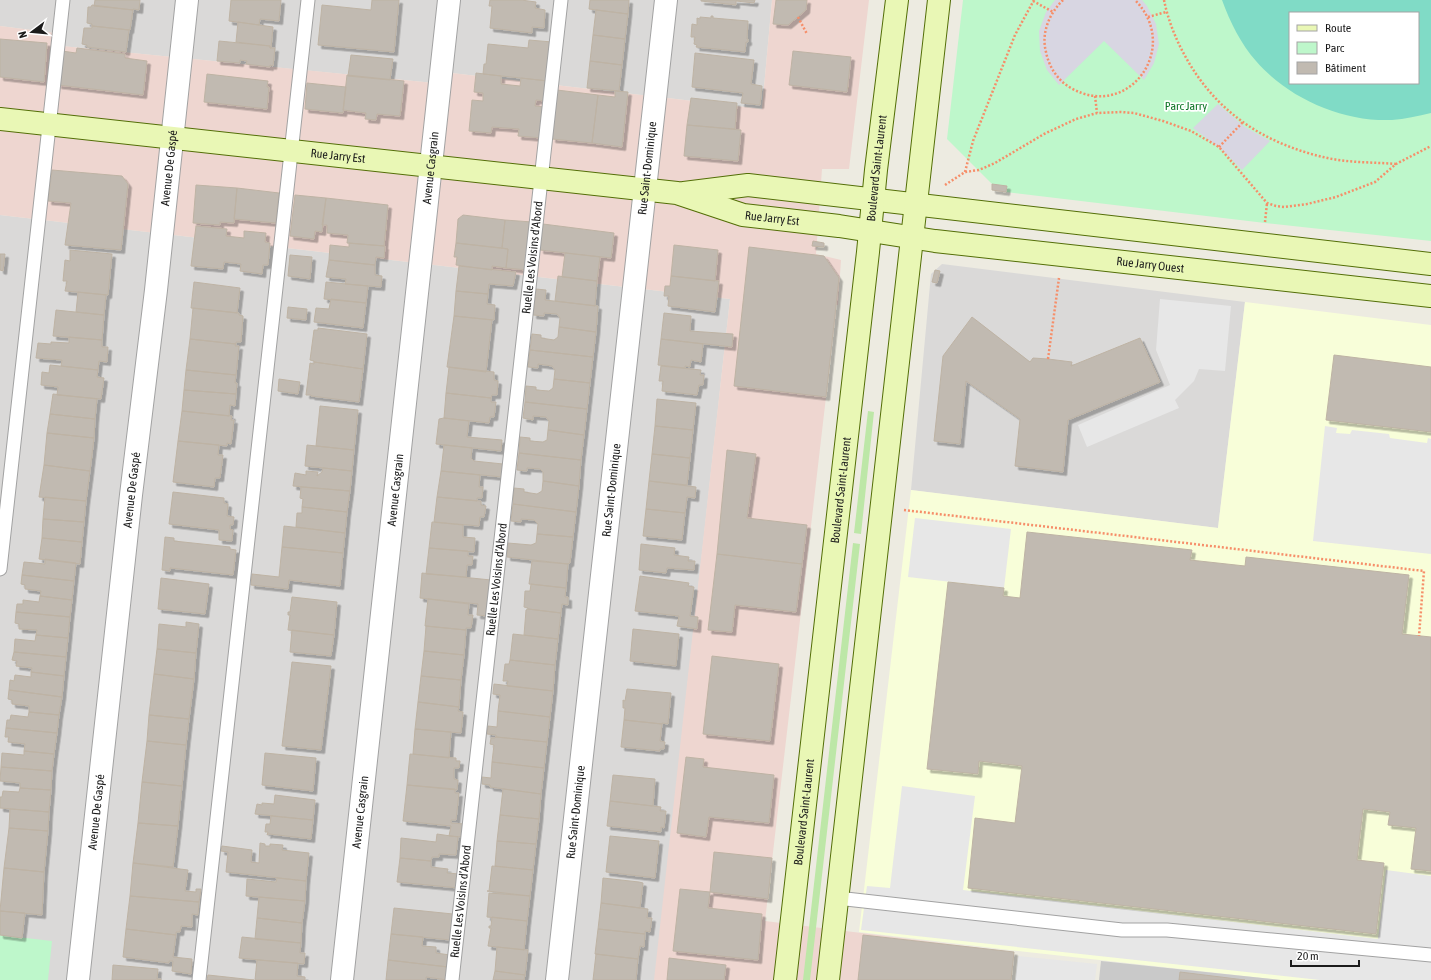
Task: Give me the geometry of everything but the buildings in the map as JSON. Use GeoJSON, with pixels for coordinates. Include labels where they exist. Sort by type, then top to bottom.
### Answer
{"type":"FeatureCollection","features":[{"type":"Feature","properties":{"kind":"main road","name":"Boulevard Saint-Laurent"},"geometry":{"type":"LineString","coordinates":[[785,980],[873,199],[897,0]]}},
{"type":"Feature","properties":{"kind":"main road"},"geometry":{"type":"LineString","coordinates":[[828,980],[939,0]]}},
{"type":"Feature","properties":{"kind":"main road","name":"Rue Jarry Est"},"geometry":{"type":"LineString","coordinates":[[0,119],[676,193],[748,185],[873,199]]}},
{"type":"Feature","properties":{"kind":"main road","name":"Rue Jarry Est"},"geometry":{"type":"LineString","coordinates":[[676,193],[744,215],[870,230]]}},
{"type":"Feature","properties":{"kind":"main road"},"geometry":{"type":"LineString","coordinates":[[873,199],[1431,260]]}},
{"type":"Feature","properties":{"kind":"main road","name":"Rue Jarry Ouest"},"geometry":{"type":"LineString","coordinates":[[870,230],[913,237],[1431,296]]}},
{"type":"Feature","properties":{"kind":"street","name":"Avenue De Gaspé"},"geometry":{"type":"LineString","coordinates":[[78,980],[131,495],[156,290],[187,0]]}},
{"type":"Feature","properties":{"kind":"street","name":"Avenue Casgrain"},"geometry":{"type":"LineString","coordinates":[[342,980],[449,0]]}},
{"type":"Feature","properties":{"kind":"street","name":"Rue Saint-Dominique"},"geometry":{"type":"LineString","coordinates":[[557,980],[666,0]]}},
{"type":"Feature","properties":{"kind":"lane"},"geometry":{"type":"LineString","coordinates":[[0,569],[63,0]]}},
{"type":"Feature","properties":{"kind":"lane"},"geometry":{"type":"LineString","coordinates":[[198,980],[308,0]]}},
{"type":"Feature","properties":{"kind":"lane","name":"Ruelle Les Voisins d’Abord"},"geometry":{"type":"LineString","coordinates":[[452,980],[561,0]]}},
{"type":"Feature","properties":{"kind":"lane"},"geometry":{"type":"LineString","coordinates":[[838,898],[1122,930],[1167,930],[1431,955]]}},
{"type":"Feature","properties":{"kind":"path"},"geometry":{"type":"LineString","coordinates":[[965,172],[973,141],[1015,36],[1033,0],[1053,12]]}},
{"type":"Feature","properties":{"kind":"path"},"geometry":{"type":"LineString","coordinates":[[1062,0],[1053,12],[1047,25],[1044,39],[1050,66],[1058,78],[1069,87],[1081,93],[1095,96],[1109,95],[1123,90],[1135,83],[1144,72],[1151,59],[1154,45],[1153,31],[1148,17],[1135,0]]}},
{"type":"Feature","properties":{"kind":"path"},"geometry":{"type":"LineString","coordinates":[[1164,0],[1166,12],[1183,52],[1198,76],[1209,91],[1228,110],[1243,122],[1274,140],[1308,153],[1342,160],[1396,164]]}},
{"type":"Feature","properties":{"kind":"path"},"geometry":{"type":"LineString","coordinates":[[1148,17],[1166,12]]}},
{"type":"Feature","properties":{"kind":"path"},"geometry":{"type":"LineString","coordinates":[[798,17],[807,34]]}},
{"type":"Feature","properties":{"kind":"path"},"geometry":{"type":"LineString","coordinates":[[1095,96],[1097,113]]}},
{"type":"Feature","properties":{"kind":"path"},"geometry":{"type":"LineString","coordinates":[[941,188],[965,172],[979,170],[996,163],[1059,126],[1097,113],[1121,112],[1134,114],[1163,121],[1191,131],[1218,147],[1267,203],[1284,207],[1307,204],[1336,197],[1375,182],[1396,164],[1431,146]]}},
{"type":"Feature","properties":{"kind":"path"},"geometry":{"type":"LineString","coordinates":[[1218,147],[1243,122]]}},
{"type":"Feature","properties":{"kind":"path"},"geometry":{"type":"LineString","coordinates":[[1265,228],[1267,203]]}},
{"type":"Feature","properties":{"kind":"path"},"geometry":{"type":"LineString","coordinates":[[1048,359],[1059,273]]}},
{"type":"Feature","properties":{"kind":"path"},"geometry":{"type":"LineString","coordinates":[[901,510],[1424,571],[1419,636]]}},
{"type":"Feature","properties":{"kind":"shaded area"},"geometry":{"type":"Polygon","coordinates":[[[0,0],[772,0],[762,109],[434,71],[434,83],[61,46],[62,34],[0,26],[0,0]]]}},
{"type":"Feature","properties":{"kind":"shaded area"},"geometry":{"type":"Polygon","coordinates":[[[772,0],[869,0],[849,169],[822,169],[816,254],[841,260],[838,305],[740,300],[836,311],[765,921],[1014,952],[1011,980],[654,980],[730,299],[0,215],[0,26],[63,34],[62,46],[434,83],[434,71],[762,109],[772,0]]]}},
{"type":"Feature","properties":{"kind":"shaded area"},"geometry":{"type":"Polygon","coordinates":[[[1055,0],[1142,0],[1147,6],[1156,24],[1159,44],[1154,63],[1144,80],[1104,41],[1059,85],[1047,70],[1040,51],[1039,31],[1046,12],[1055,0]]]}},
{"type":"Feature","properties":{"kind":"shaded area"},"geometry":{"type":"Polygon","coordinates":[[[1222,0],[1431,0],[1431,113],[1397,120],[1373,120],[1335,112],[1317,105],[1284,86],[1269,74],[1256,61],[1232,24],[1222,0]]]}},
{"type":"Feature","properties":{"kind":"shaded area"},"geometry":{"type":"Polygon","coordinates":[[[1218,104],[1245,127],[1270,141],[1242,170],[1223,151],[1193,128],[1218,104]]]}},
{"type":"Feature","properties":{"kind":"shaded area"},"geometry":{"type":"Polygon","coordinates":[[[0,215],[730,299],[655,980],[0,980],[0,215]]]}},
{"type":"Feature","properties":{"kind":"shaded area"},"geometry":{"type":"Polygon","coordinates":[[[942,264],[1245,302],[1218,528],[911,490],[931,274],[942,264]]]}},
{"type":"Feature","properties":{"kind":"shaded area"},"geometry":{"type":"Polygon","coordinates":[[[1160,299],[1231,306],[1225,371],[1199,369],[1194,381],[1175,400],[1179,408],[1087,447],[1078,425],[1170,385],[1156,350],[1160,299]]]}},
{"type":"Feature","properties":{"kind":"shaded area"},"geometry":{"type":"Polygon","coordinates":[[[1245,302],[1431,325],[1431,980],[1281,980],[859,932],[911,490],[1218,528],[1245,302]]]}},
{"type":"Feature","properties":{"kind":"shaded area"},"geometry":{"type":"Polygon","coordinates":[[[1325,426],[1337,428],[1336,433],[1350,434],[1352,430],[1389,434],[1390,438],[1427,443],[1428,438],[1431,439],[1431,554],[1313,541],[1325,426]]]}},
{"type":"Feature","properties":{"kind":"shaded area"},"geometry":{"type":"Polygon","coordinates":[[[915,518],[1011,529],[1004,588],[908,577],[915,518]]]}},
{"type":"Feature","properties":{"kind":"shaded area"},"geometry":{"type":"Polygon","coordinates":[[[902,786],[975,796],[963,890],[1378,939],[1386,870],[1431,876],[1431,980],[1320,980],[861,930],[867,886],[890,888],[902,786]]]}},
{"type":"Feature","properties":{"kind":"shaded area"},"geometry":{"type":"Polygon","coordinates":[[[1018,956],[1097,964],[1095,980],[1015,980],[1018,956]]]}},
{"type":"Feature","properties":{"kind":"shaded area"},"geometry":{"type":"Polygon","coordinates":[[[1101,961],[1281,980],[1099,980],[1101,961]]]}},
{"type":"Feature","properties":{"kind":"green space","name":"Parc Jarry"},"geometry":{"type":"Polygon","coordinates":[[[963,0],[1431,0],[1431,241],[1006,192],[1007,186],[992,184],[947,139],[963,0]]]}},
{"type":"Feature","properties":{"kind":"green space"},"geometry":{"type":"Polygon","coordinates":[[[868,411],[874,412],[861,534],[854,533],[868,411]]]}},
{"type":"Feature","properties":{"kind":"green space"},"geometry":{"type":"Polygon","coordinates":[[[853,543],[860,544],[810,980],[803,980],[853,543]]]}},
{"type":"Feature","properties":{"kind":"green space"},"geometry":{"type":"Polygon","coordinates":[[[0,935],[52,941],[48,980],[0,980],[0,935]]]}}]}
